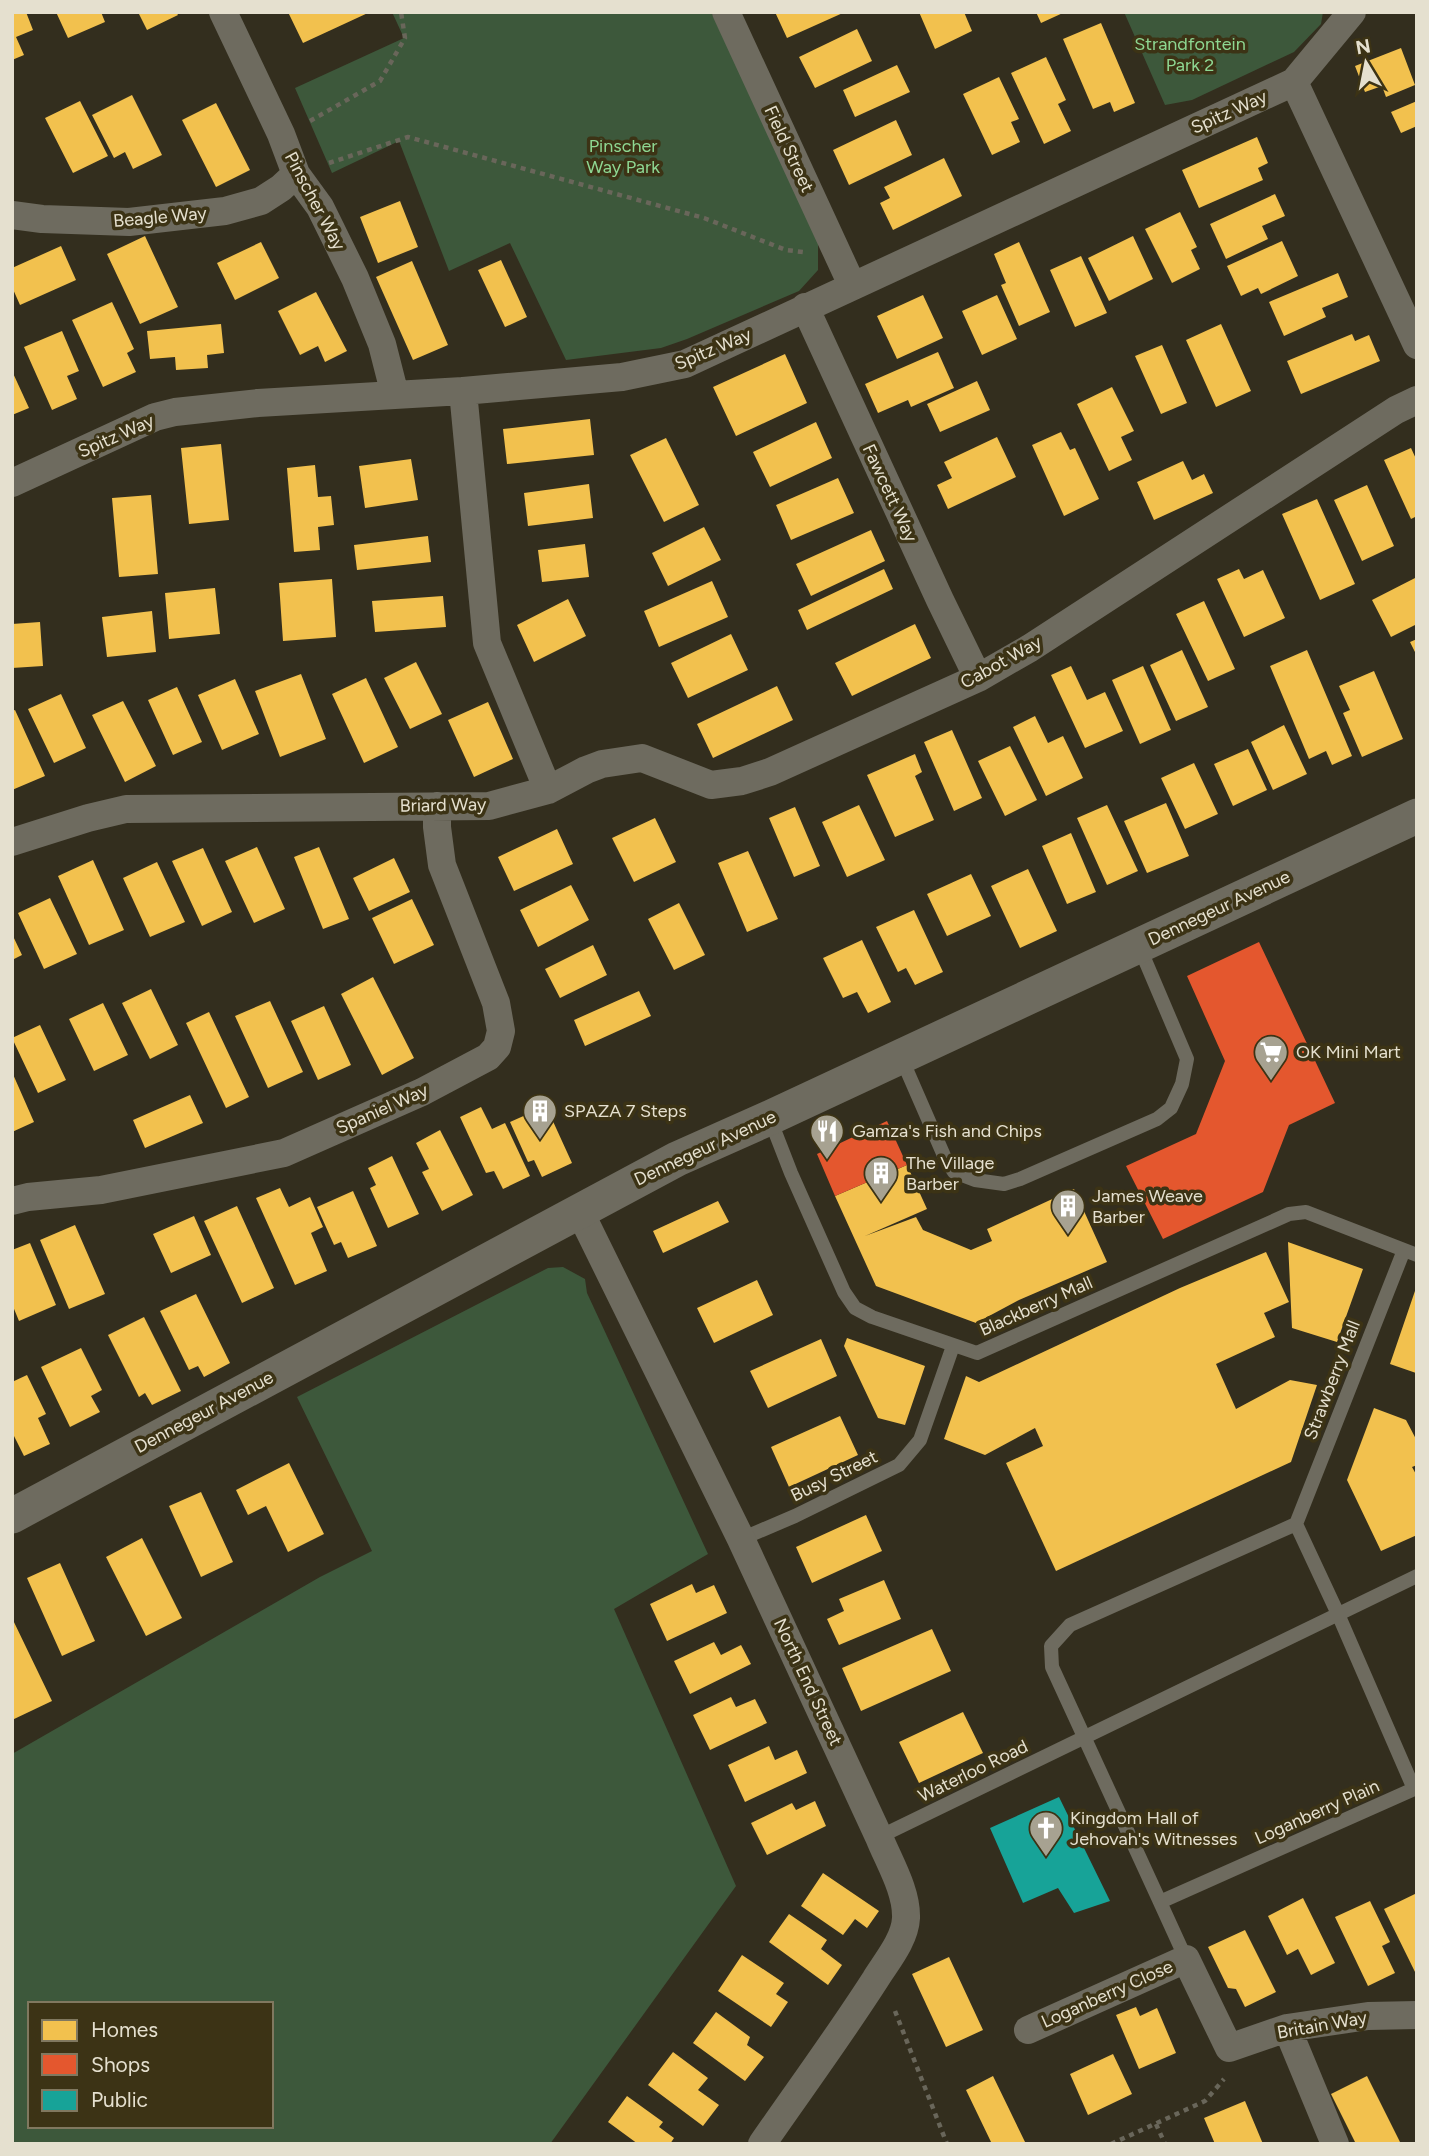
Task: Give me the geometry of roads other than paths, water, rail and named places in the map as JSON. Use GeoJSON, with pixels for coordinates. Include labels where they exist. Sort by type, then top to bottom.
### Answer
{"type":"FeatureCollection","features":[{"type":"Feature","properties":{"kind":"street","name":"Pinscher Way"},"geometry":{"type":"LineString","coordinates":[[223,12],[281,134],[296,174],[320,207],[355,278],[382,344],[396,395]]}},
{"type":"Feature","properties":{"kind":"street","name":"Field Street"},"geometry":{"type":"LineString","coordinates":[[726,12],[852,285]]}},
{"type":"Feature","properties":{"kind":"street","name":"Spitz Way"},"geometry":{"type":"LineString","coordinates":[[12,483],[155,417],[175,412],[258,403],[463,391],[622,377],[685,364],[1294,82],[1352,12]]}},
{"type":"Feature","properties":{"kind":"street"},"geometry":{"type":"LineString","coordinates":[[1294,82],[1417,345]]}},
{"type":"Feature","properties":{"kind":"street","name":"Beagle Way"},"geometry":{"type":"LineString","coordinates":[[12,215],[42,219],[129,222],[225,211],[261,201],[296,174]]}},
{"type":"Feature","properties":{"kind":"street","name":"Fawcett Way"},"geometry":{"type":"LineString","coordinates":[[805,307],[978,678]]}},
{"type":"Feature","properties":{"kind":"street"},"geometry":{"type":"LineString","coordinates":[[463,391],[487,643],[548,790]]}},
{"type":"Feature","properties":{"kind":"street","name":"Cabot Way"},"geometry":{"type":"LineString","coordinates":[[548,790],[586,770],[610,762],[642,758],[711,785],[743,781],[770,772],[978,678],[1030,648],[1385,417],[1417,400]]}},
{"type":"Feature","properties":{"kind":"street","name":"Briard Way"},"geometry":{"type":"LineString","coordinates":[[12,842],[88,818],[127,809],[489,806],[548,790]]}},
{"type":"Feature","properties":{"kind":"street","name":"Spaniel Way"},"geometry":{"type":"LineString","coordinates":[[12,1201],[101,1190],[284,1153],[422,1092],[488,1057],[497,1047],[500,1031],[496,1003],[442,865],[437,827],[438,806]]}},
{"type":"Feature","properties":{"kind":"street","name":"Dennegeur Avenue"},"geometry":{"type":"LineString","coordinates":[[12,1516],[677,1158],[769,1118],[1417,816]]}},
{"type":"Feature","properties":{"kind":"street","name":"North End Street"},"geometry":{"type":"LineString","coordinates":[[579,1210],[741,1539],[879,1837],[906,1909],[906,1921],[901,1936],[880,1972],[762,2144]]}},
{"type":"Feature","properties":{"kind":"street","name":"Loganberry Close"},"geometry":{"type":"LineString","coordinates":[[1028,2030],[1186,1959],[1229,2048]]}},
{"type":"Feature","properties":{"kind":"street","name":"Britain Way"},"geometry":{"type":"LineString","coordinates":[[1229,2048],[1287,2028],[1368,2016],[1417,2015]]}},
{"type":"Feature","properties":{"kind":"street"},"geometry":{"type":"LineString","coordinates":[[1287,2028],[1335,2144]]}},
{"type":"Feature","properties":{"kind":"lane"},"geometry":{"type":"LineString","coordinates":[[901,1056],[949,1165],[954,1172],[975,1180],[1004,1184],[1020,1179],[1157,1119],[1171,1108],[1182,1084],[1187,1059],[1139,946]]}},
{"type":"Feature","properties":{"kind":"lane","name":"Blackberry Mall"},"geometry":{"type":"LineString","coordinates":[[769,1118],[833,1268],[855,1308],[872,1317],[978,1353],[1289,1213],[1307,1212],[1410,1253]]}},
{"type":"Feature","properties":{"kind":"lane","name":"Strawberry Mall"},"geometry":{"type":"LineString","coordinates":[[1296,1524],[1410,1253]]}},
{"type":"Feature","properties":{"kind":"lane","name":"Busy Street"},"geometry":{"type":"LineString","coordinates":[[741,1539],[899,1465],[920,1440],[953,1346]]}},
{"type":"Feature","properties":{"kind":"lane"},"geometry":{"type":"LineString","coordinates":[[1160,1902],[1052,1667],[1051,1646],[1070,1625],[1296,1524]]}},
{"type":"Feature","properties":{"kind":"lane","name":"Loganberry Plain"},"geometry":{"type":"LineString","coordinates":[[1160,1902],[1415,1789],[1296,1524]]}},
{"type":"Feature","properties":{"kind":"lane","name":"Waterloo Road"},"geometry":{"type":"LineString","coordinates":[[879,1837],[1417,1576]]}},
{"type":"Feature","properties":{"kind":"lane","name":"Loganberry Close"},"geometry":{"type":"LineString","coordinates":[[1160,1902],[1186,1959]]}},
{"type":"Feature","properties":{"kind":"place","name":"OK Mini Mart"},"geometry":{"type":"Point","coordinates":[1271,1082]}},
{"type":"Feature","properties":{"kind":"place","name":"SPAZA 7 Steps"},"geometry":{"type":"Point","coordinates":[540,1141]}},
{"type":"Feature","properties":{"kind":"place","name":"Gamza's Fish and Chips"},"geometry":{"type":"Point","coordinates":[827,1161]}},
{"type":"Feature","properties":{"kind":"place","name":"The Village Barber"},"geometry":{"type":"Point","coordinates":[881,1203]}},
{"type":"Feature","properties":{"kind":"place","name":"James Weave Barber"},"geometry":{"type":"Point","coordinates":[1068,1236]}},
{"type":"Feature","properties":{"kind":"place","name":"Kingdom Hall of Jehovah's Witnesses"},"geometry":{"type":"Point","coordinates":[1046,1858]}},
{"type":"Feature","properties":{"kind":"park label","name":"Strandfontein Park 2"},"geometry":{"type":"Point","coordinates":[1190,54]}},
{"type":"Feature","properties":{"kind":"park label","name":"Pinscher Way Park"},"geometry":{"type":"Point","coordinates":[623,156]}}]}
